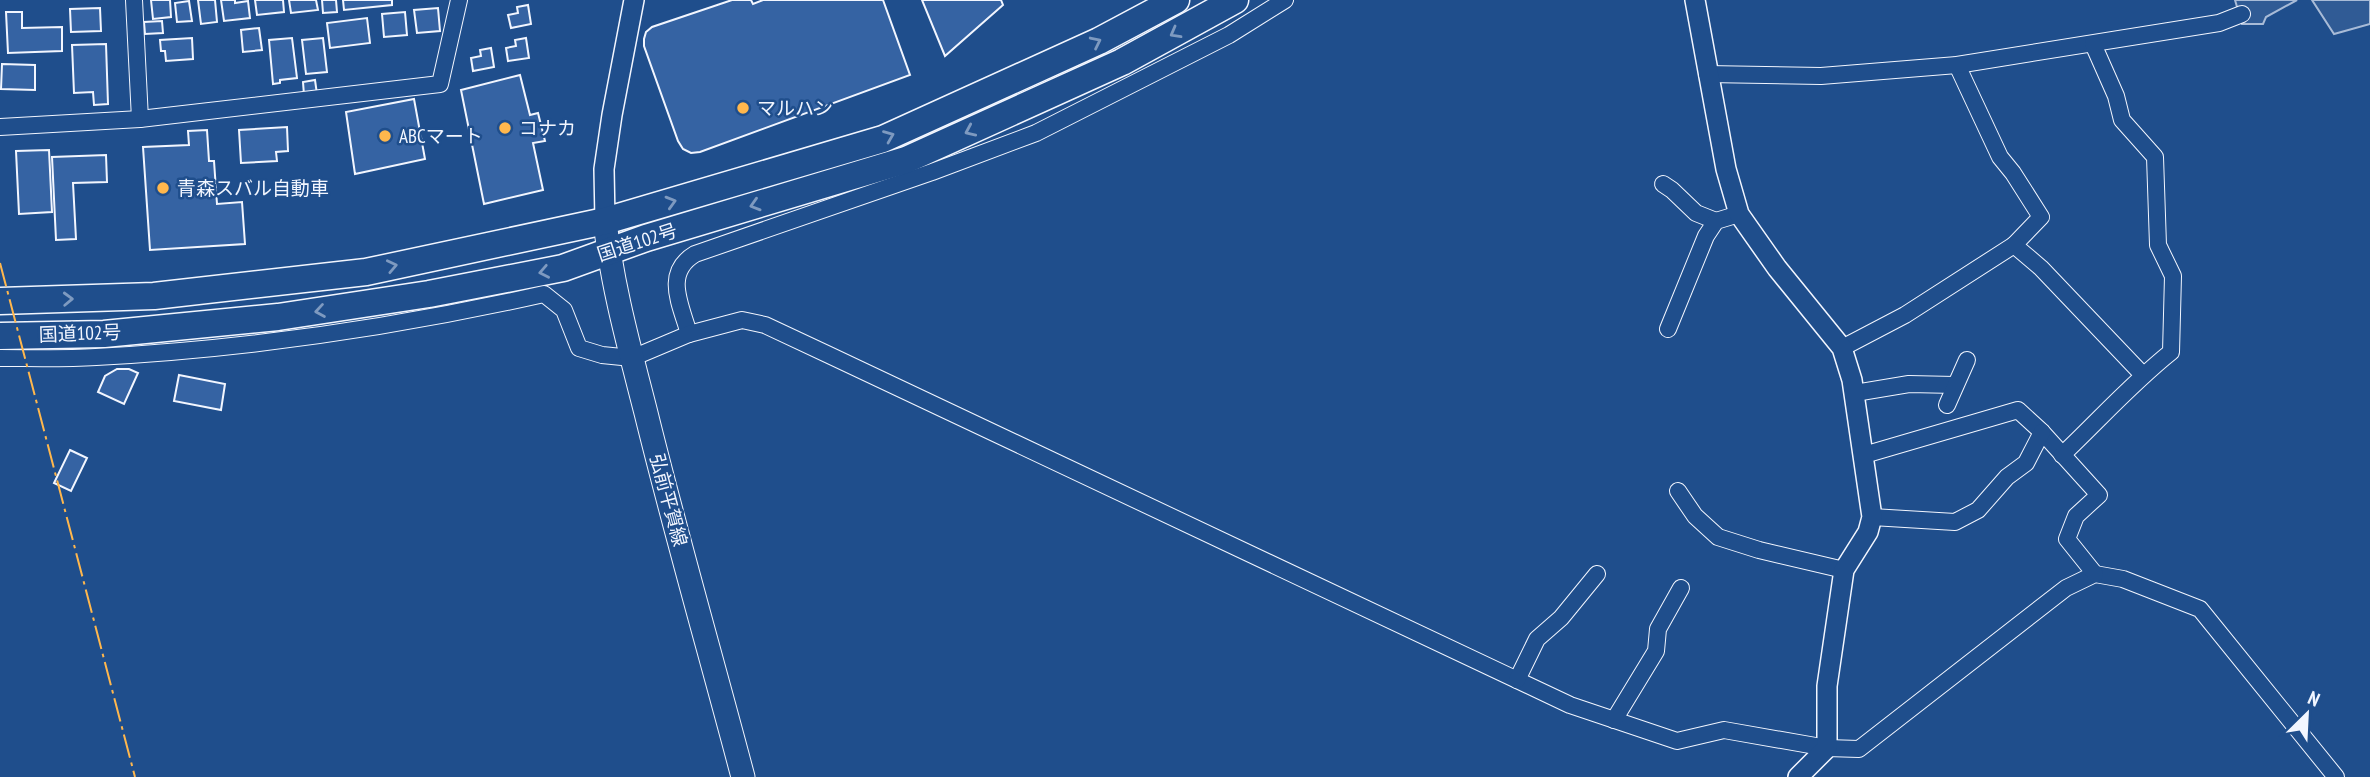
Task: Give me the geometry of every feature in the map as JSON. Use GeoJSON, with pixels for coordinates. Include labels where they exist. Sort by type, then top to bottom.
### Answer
{"type":"FeatureCollection","features":[{"type":"Feature","properties":{"kind":"highway","name":"国道102号"},"geometry":{"type":"LineString","coordinates":[[0,301],[154,296],[366,272],[606,221],[883,139],[1099,41],[1176,0]]}},
{"type":"Feature","properties":{"kind":"highway","name":"国道102号"},"geometry":{"type":"LineString","coordinates":[[0,335],[104,334],[278,317],[429,294],[563,268],[608,250],[906,160],[1122,62],[1235,0]]}},
{"type":"Feature","properties":{"kind":"main road","name":"弘前平賀線"},"geometry":{"type":"LineString","coordinates":[[606,221],[608,250],[632,358],[743,777]]}},
{"type":"Feature","properties":{"kind":"street"},"geometry":{"type":"LineString","coordinates":[[134,0],[140,120]]}},
{"type":"Feature","properties":{"kind":"street"},"geometry":{"type":"LineString","coordinates":[[0,127],[140,120],[440,84],[458,0]]}},
{"type":"Feature","properties":{"kind":"street"},"geometry":{"type":"LineString","coordinates":[[606,221],[604,169],[634,0]]}},
{"type":"Feature","properties":{"kind":"street"},"geometry":{"type":"LineString","coordinates":[[689,334],[676,285],[676,271],[684,261],[695,254],[1036,133],[1229,35],[1286,0]]}},
{"type":"Feature","properties":{"kind":"street"},"geometry":{"type":"LineString","coordinates":[[1695,0],[1726,169],[1739,215],[1777,268],[1842,348],[1855,393],[1864,455],[1872,517],[1868,532],[1844,570],[1827,686],[1827,748],[1798,777]]}},
{"type":"Feature","properties":{"kind":"street"},"geometry":{"type":"LineString","coordinates":[[1707,74],[1821,76],[1957,65],[2220,23],[2242,14]]}},
{"type":"Feature","properties":{"kind":"street"},"geometry":{"type":"LineString","coordinates":[[2062,455],[2143,375],[2171,352],[2172,276],[2158,245],[2155,157],[2122,120],[2116,96],[2093,44]]}},
{"type":"Feature","properties":{"kind":"street"},"geometry":{"type":"LineString","coordinates":[[1842,348],[1905,315],[2014,245],[2040,217],[2000,157],[1957,65]]}},
{"type":"Feature","properties":{"kind":"street"},"geometry":{"type":"LineString","coordinates":[[1663,184],[1696,213],[1716,221],[1739,215]]}},
{"type":"Feature","properties":{"kind":"street"},"geometry":{"type":"LineString","coordinates":[[1668,329],[1706,236],[1716,221]]}},
{"type":"Feature","properties":{"kind":"street"},"geometry":{"type":"LineString","coordinates":[[2014,245],[2041,268],[2143,375]]}},
{"type":"Feature","properties":{"kind":"street"},"geometry":{"type":"LineString","coordinates":[[0,358],[94,358],[264,343],[380,327],[544,294],[564,310],[579,348],[602,355],[632,358],[689,334],[742,320],[765,325],[1570,705],[1677,741],[1724,730],[1827,748],[1859,749],[2066,588],[2095,574],[2123,579],[2200,609],[2336,777]]}},
{"type":"Feature","properties":{"kind":"street"},"geometry":{"type":"LineString","coordinates":[[1947,405],[1967,360]]}},
{"type":"Feature","properties":{"kind":"street"},"geometry":{"type":"LineString","coordinates":[[1855,393],[1909,384],[1955,385]]}},
{"type":"Feature","properties":{"kind":"street"},"geometry":{"type":"LineString","coordinates":[[1864,455],[2018,410],[2042,432],[2099,495],[2076,516],[2067,539],[2095,574]]}},
{"type":"Feature","properties":{"kind":"street"},"geometry":{"type":"LineString","coordinates":[[1872,517],[1955,522],[1978,510],[2007,477],[2026,463],[2042,432]]}},
{"type":"Feature","properties":{"kind":"street"},"geometry":{"type":"LineString","coordinates":[[1678,491],[1695,516],[1718,537],[1759,550],[1844,570]]}},
{"type":"Feature","properties":{"kind":"street"},"geometry":{"type":"LineString","coordinates":[[1517,680],[1537,639],[1561,618],[1597,573]]}},
{"type":"Feature","properties":{"kind":"street"},"geometry":{"type":"LineString","coordinates":[[1614,720],[1656,650],[1658,629],[1681,588]]}},
{"type":"Feature","properties":{"kind":"shaded area"},"geometry":{"type":"Polygon","coordinates":[[[2235,0],[2297,0],[2266,17],[2263,24],[2242,24],[2235,0]]]}},
{"type":"Feature","properties":{"kind":"shaded area"},"geometry":{"type":"Polygon","coordinates":[[[2312,0],[2370,0],[2370,24],[2334,34],[2312,0]]]}},
{"type":"Feature","properties":{"kind":"building"},"geometry":{"type":"Polygon","coordinates":[[[151,0],[170,0],[171,17],[153,19],[151,0]]]}},
{"type":"Feature","properties":{"kind":"building"},"geometry":{"type":"Polygon","coordinates":[[[198,0],[215,0],[217,22],[201,24],[198,0]]]}},
{"type":"Feature","properties":{"kind":"building"},"geometry":{"type":"Polygon","coordinates":[[[221,0],[235,0],[235,3],[248,1],[250,18],[224,21],[221,0]]]}},
{"type":"Feature","properties":{"kind":"building"},"geometry":{"type":"Polygon","coordinates":[[[255,0],[283,0],[284,12],[257,15],[255,0]]]}},
{"type":"Feature","properties":{"kind":"building"},"geometry":{"type":"Polygon","coordinates":[[[289,0],[316,0],[318,10],[291,13],[289,0]]]}},
{"type":"Feature","properties":{"kind":"building"},"geometry":{"type":"Polygon","coordinates":[[[322,0],[336,0],[337,12],[323,13],[322,0]]]}},
{"type":"Feature","properties":{"kind":"building"},"geometry":{"type":"Polygon","coordinates":[[[343,0],[392,0],[392,5],[344,10],[343,0]]]}},
{"type":"Feature","properties":{"kind":"building","name":"マルハン"},"geometry":{"type":"Polygon","coordinates":[[[732,0],[751,0],[753,4],[763,0],[883,0],[910,75],[691,153],[683,149],[678,141],[644,46],[644,39],[646,32],[652,27],[732,0]]]}},
{"type":"Feature","properties":{"kind":"building"},"geometry":{"type":"Polygon","coordinates":[[[922,0],[1001,0],[1003,5],[945,56],[922,0]]]}},
{"type":"Feature","properties":{"kind":"building"},"geometry":{"type":"Polygon","coordinates":[[[189,1],[192,21],[177,22],[175,3],[189,1]]]}},
{"type":"Feature","properties":{"kind":"building"},"geometry":{"type":"Polygon","coordinates":[[[528,5],[531,24],[511,28],[508,15],[518,13],[517,7],[528,5]]]}},
{"type":"Feature","properties":{"kind":"building"},"geometry":{"type":"Polygon","coordinates":[[[100,8],[101,31],[71,32],[70,9],[100,8]]]}},
{"type":"Feature","properties":{"kind":"building"},"geometry":{"type":"Polygon","coordinates":[[[438,8],[440,31],[417,33],[414,10],[438,8]]]}},
{"type":"Feature","properties":{"kind":"building"},"geometry":{"type":"Polygon","coordinates":[[[6,12],[22,12],[22,28],[62,27],[62,51],[8,53],[6,12]]]}},
{"type":"Feature","properties":{"kind":"building"},"geometry":{"type":"Polygon","coordinates":[[[405,12],[407,35],[384,37],[382,14],[405,12]]]}},
{"type":"Feature","properties":{"kind":"building"},"geometry":{"type":"Polygon","coordinates":[[[367,18],[370,43],[330,48],[327,23],[367,18]]]}},
{"type":"Feature","properties":{"kind":"building"},"geometry":{"type":"Polygon","coordinates":[[[162,21],[163,33],[145,34],[144,22],[162,21]]]}},
{"type":"Feature","properties":{"kind":"building"},"geometry":{"type":"Polygon","coordinates":[[[259,28],[262,50],[243,52],[241,30],[259,28]]]}},
{"type":"Feature","properties":{"kind":"building"},"geometry":{"type":"Polygon","coordinates":[[[192,38],[193,59],[166,61],[160,40],[192,38]]]}},
{"type":"Feature","properties":{"kind":"building"},"geometry":{"type":"Polygon","coordinates":[[[292,38],[297,78],[280,80],[280,83],[273,84],[269,40],[292,38]]]}},
{"type":"Feature","properties":{"kind":"building"},"geometry":{"type":"Polygon","coordinates":[[[323,38],[327,72],[306,74],[302,40],[323,38]]]}},
{"type":"Feature","properties":{"kind":"building"},"geometry":{"type":"Polygon","coordinates":[[[526,38],[529,58],[508,61],[506,48],[516,46],[515,40],[526,38]]]}},
{"type":"Feature","properties":{"kind":"building"},"geometry":{"type":"Polygon","coordinates":[[[106,44],[108,104],[94,105],[93,92],[74,93],[72,45],[106,44]]]}},
{"type":"Feature","properties":{"kind":"building"},"geometry":{"type":"Polygon","coordinates":[[[491,48],[494,67],[473,71],[471,58],[481,56],[480,50],[491,48]]]}},
{"type":"Feature","properties":{"kind":"building"},"geometry":{"type":"Polygon","coordinates":[[[2,64],[35,65],[35,90],[1,89],[2,64]]]}},
{"type":"Feature","properties":{"kind":"building","name":"コナカ"},"geometry":{"type":"Polygon","coordinates":[[[520,75],[530,115],[538,113],[545,141],[533,143],[543,190],[484,204],[461,90],[520,75]]]}},
{"type":"Feature","properties":{"kind":"building"},"geometry":{"type":"Polygon","coordinates":[[[315,80],[317,94],[304,95],[303,82],[315,80]]]}},
{"type":"Feature","properties":{"kind":"building","name":"ABCマート"},"geometry":{"type":"Polygon","coordinates":[[[414,99],[425,159],[355,174],[346,112],[414,99]]]}},
{"type":"Feature","properties":{"kind":"building"},"geometry":{"type":"Polygon","coordinates":[[[287,127],[288,151],[276,152],[277,161],[241,163],[239,130],[287,127]]]}},
{"type":"Feature","properties":{"kind":"building"},"geometry":{"type":"Polygon","coordinates":[[[207,130],[209,161],[214,161],[217,204],[242,202],[245,244],[150,250],[143,147],[189,145],[188,131],[207,130]]]}},
{"type":"Feature","properties":{"kind":"building"},"geometry":{"type":"Polygon","coordinates":[[[49,150],[52,212],[19,214],[16,151],[49,150]]]}},
{"type":"Feature","properties":{"kind":"building"},"geometry":{"type":"Polygon","coordinates":[[[106,155],[107,182],[73,183],[76,239],[56,240],[52,157],[106,155]]]}},
{"type":"Feature","properties":{"kind":"building"},"geometry":{"type":"Polygon","coordinates":[[[117,369],[129,369],[138,373],[124,404],[98,392],[105,376],[117,369]]]}},
{"type":"Feature","properties":{"kind":"building"},"geometry":{"type":"Polygon","coordinates":[[[179,375],[225,384],[221,410],[174,401],[179,375]]]}},
{"type":"Feature","properties":{"kind":"building"},"geometry":{"type":"Polygon","coordinates":[[[70,450],[87,458],[71,491],[54,483],[70,450]]]}},
{"type":"Feature","properties":{"kind":"power"},"geometry":{"type":"LineString","coordinates":[[0,263],[135,777]]}},
{"type":"Feature","properties":{"kind":"place","name":"マルハン"},"geometry":{"type":"Point","coordinates":[743,108]}},
{"type":"Feature","properties":{"kind":"place","name":"コナカ"},"geometry":{"type":"Point","coordinates":[505,128]}},
{"type":"Feature","properties":{"kind":"place","name":"ABCマート"},"geometry":{"type":"Point","coordinates":[385,136]}},
{"type":"Feature","properties":{"kind":"place","name":"青森スバル自動車"},"geometry":{"type":"Point","coordinates":[163,188]}}]}
